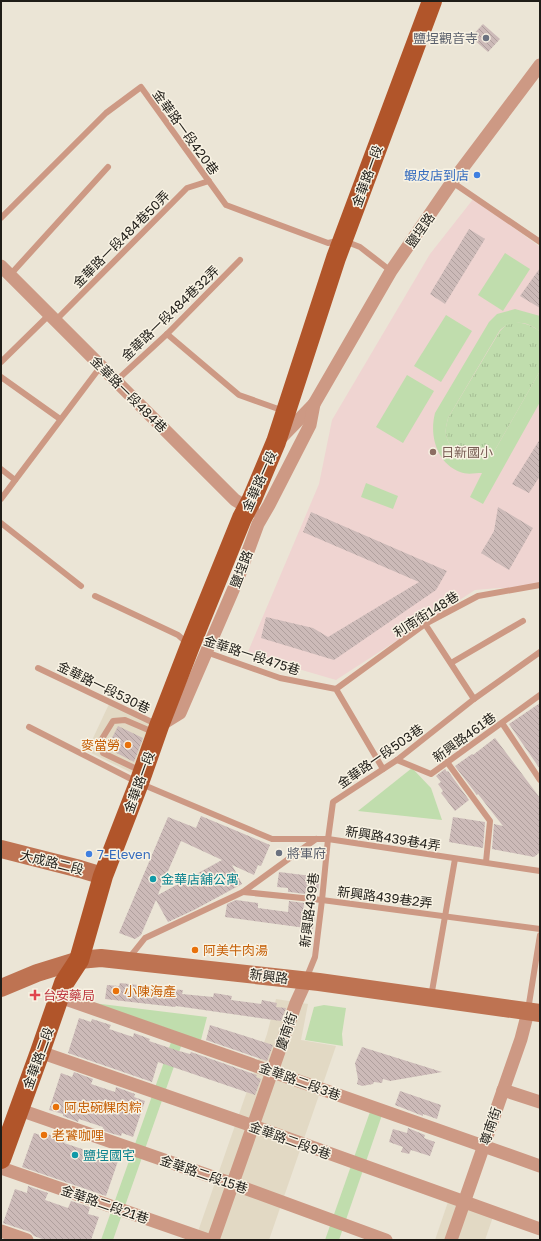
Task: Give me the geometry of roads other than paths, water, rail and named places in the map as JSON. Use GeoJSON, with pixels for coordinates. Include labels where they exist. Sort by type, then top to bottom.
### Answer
{"type":"FeatureCollection","features":[{"type":"Feature","properties":{"kind":"main road","name":"金華路一段"},"geometry":{"type":"LineString","coordinates":[[79,960],[103,876],[158,730],[198,649],[254,512],[342,240],[432,1]]}},
{"type":"Feature","properties":{"kind":"main road","name":"金華路二段"},"geometry":{"type":"LineString","coordinates":[[3,1148],[20,1110],[64,983],[79,960]]}},
{"type":"Feature","properties":{"kind":"street","name":"鹽埕路"},"geometry":{"type":"LineString","coordinates":[[276,442],[314,404],[391,271],[452,182],[540,65]]}},
{"type":"Feature","properties":{"kind":"street","name":"金華路一段484巷"},"geometry":{"type":"LineString","coordinates":[[5,271],[235,500],[254,512]]}},
{"type":"Feature","properties":{"kind":"street","name":"鹽埕路"},"geometry":{"type":"LineString","coordinates":[[254,512],[269,505],[310,425],[314,404]]}},
{"type":"Feature","properties":{"kind":"street","name":"大成路二段"},"geometry":{"type":"LineString","coordinates":[[1,849],[103,876]]}},
{"type":"Feature","properties":{"kind":"street","name":"新興路"},"geometry":{"type":"LineString","coordinates":[[1,988],[37,973],[79,960],[101,958],[306,981],[534,1012]]}},
{"type":"Feature","properties":{"kind":"street","name":"慶南街"},"geometry":{"type":"LineString","coordinates":[[213,1240],[296,1003],[306,981]]}},
{"type":"Feature","properties":{"kind":"street","name":"金華路二段3巷"},"geometry":{"type":"LineString","coordinates":[[60,996],[540,1166]]}},
{"type":"Feature","properties":{"kind":"street","name":"尊南街"},"geometry":{"type":"LineString","coordinates":[[451,1240],[521,1039],[534,1012]]}},
{"type":"Feature","properties":{"kind":"street","name":"金華路二段9巷"},"geometry":{"type":"LineString","coordinates":[[40,1052],[253,1126],[464,1203],[540,1229]]}},
{"type":"Feature","properties":{"kind":"street"},"geometry":{"type":"LineString","coordinates":[[503,1090],[540,1102]]}},
{"type":"Feature","properties":{"kind":"street","name":"金華路二段15巷"},"geometry":{"type":"LineString","coordinates":[[20,1110],[233,1184],[386,1240]]}},
{"type":"Feature","properties":{"kind":"street","name":"金華路二段21巷"},"geometry":{"type":"LineString","coordinates":[[1,1168],[208,1240]]}},
{"type":"Feature","properties":{"kind":"street"},"geometry":{"type":"LineString","coordinates":[[1,1231],[27,1240]]}},
{"type":"Feature","properties":{"kind":"lane","name":"金華路一段420巷"},"geometry":{"type":"LineString","coordinates":[[1,218],[106,113],[141,87],[226,205],[328,243],[342,240]]}},
{"type":"Feature","properties":{"kind":"lane"},"geometry":{"type":"LineString","coordinates":[[5,271],[108,167]]}},
{"type":"Feature","properties":{"kind":"lane","name":"金華路一段484巷50弄"},"geometry":{"type":"LineString","coordinates":[[1,362],[52,318],[187,188],[209,182]]}},
{"type":"Feature","properties":{"kind":"lane"},"geometry":{"type":"LineString","coordinates":[[452,182],[540,242]]}},
{"type":"Feature","properties":{"kind":"lane"},"geometry":{"type":"LineString","coordinates":[[342,240],[360,247],[391,271]]}},
{"type":"Feature","properties":{"kind":"lane","name":"金華路一段484巷32弄"},"geometry":{"type":"LineString","coordinates":[[116,381],[167,334],[240,260]]}},
{"type":"Feature","properties":{"kind":"lane"},"geometry":{"type":"LineString","coordinates":[[167,334],[239,396],[286,412]]}},
{"type":"Feature","properties":{"kind":"lane"},"geometry":{"type":"LineString","coordinates":[[1,499],[101,366]]}},
{"type":"Feature","properties":{"kind":"lane"},"geometry":{"type":"LineString","coordinates":[[1,377],[60,419]]}},
{"type":"Feature","properties":{"kind":"lane"},"geometry":{"type":"LineString","coordinates":[[1,469],[15,480]]}},
{"type":"Feature","properties":{"kind":"lane"},"geometry":{"type":"LineString","coordinates":[[1,523],[81,586]]}},
{"type":"Feature","properties":{"kind":"lane","name":"利南街148巷"},"geometry":{"type":"LineString","coordinates":[[336,689],[425,624],[478,596],[540,585]]}},
{"type":"Feature","properties":{"kind":"lane","name":"金華路一段475巷"},"geometry":{"type":"LineString","coordinates":[[95,596],[178,635],[198,649],[280,678],[336,689]]}},
{"type":"Feature","properties":{"kind":"lane"},"geometry":{"type":"LineString","coordinates":[[451,663],[523,621]]}},
{"type":"Feature","properties":{"kind":"lane"},"geometry":{"type":"LineString","coordinates":[[425,624],[474,699]]}},
{"type":"Feature","properties":{"kind":"lane","name":"金華路一段503巷"},"geometry":{"type":"LineString","coordinates":[[328,839],[333,802],[397,760],[474,699],[540,652]]}},
{"type":"Feature","properties":{"kind":"lane","name":"金華路一段530巷"},"geometry":{"type":"LineString","coordinates":[[38,668],[158,730]]}},
{"type":"Feature","properties":{"kind":"lane"},"geometry":{"type":"LineString","coordinates":[[336,689],[383,768]]}},
{"type":"Feature","properties":{"kind":"lane","name":"新興路461巷"},"geometry":{"type":"LineString","coordinates":[[397,760],[431,774],[540,695]]}},
{"type":"Feature","properties":{"kind":"lane"},"geometry":{"type":"LineString","coordinates":[[141,777],[102,752],[100,742],[113,721],[125,720],[158,730]]}},
{"type":"Feature","properties":{"kind":"lane"},"geometry":{"type":"LineString","coordinates":[[502,723],[540,780]]}},
{"type":"Feature","properties":{"kind":"lane"},"geometry":{"type":"LineString","coordinates":[[29,727],[141,777],[272,839],[328,839]]}},
{"type":"Feature","properties":{"kind":"lane"},"geometry":{"type":"LineString","coordinates":[[448,762],[490,820],[486,862]]}},
{"type":"Feature","properties":{"kind":"lane"},"geometry":{"type":"LineString","coordinates":[[127,960],[145,938],[243,892],[316,839]]}},
{"type":"Feature","properties":{"kind":"lane","name":"新興路439巷4弄"},"geometry":{"type":"LineString","coordinates":[[328,839],[540,871]]}},
{"type":"Feature","properties":{"kind":"lane","name":"新興路439巷"},"geometry":{"type":"LineString","coordinates":[[306,981],[315,957],[328,839]]}},
{"type":"Feature","properties":{"kind":"lane"},"geometry":{"type":"LineString","coordinates":[[431,998],[455,859]]}},
{"type":"Feature","properties":{"kind":"lane","name":"新興路439巷2弄"},"geometry":{"type":"LineString","coordinates":[[243,892],[445,915],[540,929]]}},
{"type":"Feature","properties":{"kind":"lane"},"geometry":{"type":"LineString","coordinates":[[534,1012],[540,935]]}},
{"type":"Feature","properties":{"kind":"place","name":"鹽埕觀音寺"},"geometry":{"type":"Point","coordinates":[486,38]}},
{"type":"Feature","properties":{"kind":"place","name":"蝦皮店到店"},"geometry":{"type":"Point","coordinates":[477,175]}},
{"type":"Feature","properties":{"kind":"place","name":"日新國小"},"geometry":{"type":"Point","coordinates":[433,452]}},
{"type":"Feature","properties":{"kind":"place","name":"麥當勞"},"geometry":{"type":"Point","coordinates":[128,745]}},
{"type":"Feature","properties":{"kind":"place","name":"將軍府"},"geometry":{"type":"Point","coordinates":[279,853]}},
{"type":"Feature","properties":{"kind":"place","name":"7-Eleven"},"geometry":{"type":"Point","coordinates":[89,854]}},
{"type":"Feature","properties":{"kind":"place","name":"金華店舖公寓"},"geometry":{"type":"Point","coordinates":[153,879]}},
{"type":"Feature","properties":{"kind":"place","name":"阿美牛肉湯"},"geometry":{"type":"Point","coordinates":[195,950]}},
{"type":"Feature","properties":{"kind":"place","name":"小陳海產"},"geometry":{"type":"Point","coordinates":[116,991]}},
{"type":"Feature","properties":{"kind":"place","name":"台安藥局"},"geometry":{"type":"Point","coordinates":[35,995]}},
{"type":"Feature","properties":{"kind":"place","name":"阿忠碗粿肉粽"},"geometry":{"type":"Point","coordinates":[56,1107]}},
{"type":"Feature","properties":{"kind":"place","name":"老饕咖哩"},"geometry":{"type":"Point","coordinates":[44,1135]}},
{"type":"Feature","properties":{"kind":"place","name":"鹽埕國宅"},"geometry":{"type":"Point","coordinates":[75,1155]}}]}
